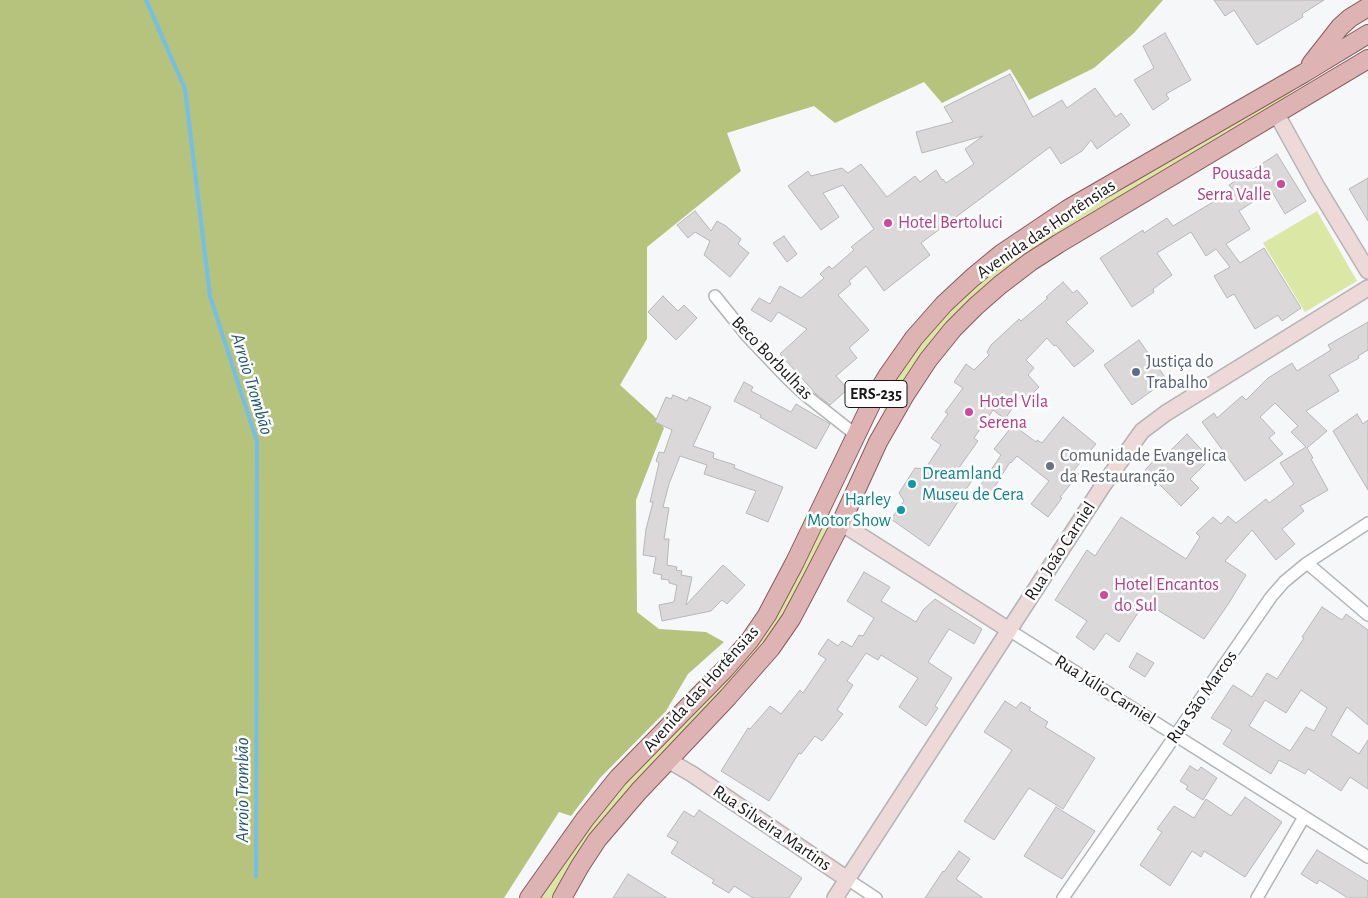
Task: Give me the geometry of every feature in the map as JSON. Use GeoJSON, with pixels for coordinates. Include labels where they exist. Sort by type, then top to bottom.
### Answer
{"type":"FeatureCollection","features":[{"type":"Feature","properties":{"kind":"main road"},"geometry":{"type":"LineString","coordinates":[[1304,73],[1340,27],[1350,18],[1368,7]]}},
{"type":"Feature","properties":{"kind":"main road","name":"Avenida das Hortênsias"},"geometry":{"type":"LineString","coordinates":[[529,898],[585,819],[618,778],[724,670],[750,640],[767,615],[795,562],[874,398],[914,338],[944,304],[1001,254],[1068,209],[1368,34]]}},
{"type":"Feature","properties":{"kind":"main road"},"geometry":{"type":"LineString","coordinates":[[1309,94],[1335,73],[1368,53]]}},
{"type":"Feature","properties":{"kind":"main road","name":"Avenida das Hortênsias"},"geometry":{"type":"LineString","coordinates":[[562,898],[597,840],[668,760],[734,691],[771,648],[791,619],[841,523],[878,442],[928,360],[953,329],[976,306],[1030,262],[1368,59]]}},
{"type":"Feature","properties":{"kind":"main road"},"geometry":{"type":"LineString","coordinates":[[841,523],[833,512],[836,500],[865,432],[874,398]]}},
{"type":"Feature","properties":{"kind":"street"},"geometry":{"type":"LineString","coordinates":[[1276,113],[1317,187],[1368,271]]}},
{"type":"Feature","properties":{"kind":"street","name":"Rua João Carniel"},"geometry":{"type":"LineString","coordinates":[[835,898],[1102,487],[1142,431],[1166,413],[1368,288]]}},
{"type":"Feature","properties":{"kind":"street","name":"Beco Borbulhas"},"geometry":{"type":"LineString","coordinates":[[715,296],[748,337],[786,377],[819,407],[856,435]]}},
{"type":"Feature","properties":{"kind":"street","name":"Rua Júlio Carniel"},"geometry":{"type":"LineString","coordinates":[[841,523],[1368,857]]}},
{"type":"Feature","properties":{"kind":"street","name":"Rua São Marcos"},"geometry":{"type":"LineString","coordinates":[[1064,898],[1271,597],[1284,582],[1307,564],[1368,523]]}},
{"type":"Feature","properties":{"kind":"street"},"geometry":{"type":"LineString","coordinates":[[1307,564],[1368,615]]}},
{"type":"Feature","properties":{"kind":"street","name":"Rua Silveira Martins"},"geometry":{"type":"LineString","coordinates":[[668,760],[692,774],[876,898]]}},
{"type":"Feature","properties":{"kind":"street"},"geometry":{"type":"LineString","coordinates":[[1257,898],[1304,816]]}},
{"type":"Feature","properties":{"kind":"green space"},"geometry":{"type":"Polygon","coordinates":[[[0,0],[1163,0],[1134,33],[1094,68],[1029,100],[1010,69],[942,103],[924,82],[835,123],[814,106],[727,133],[741,171],[647,247],[647,339],[620,385],[653,415],[664,428],[636,500],[637,612],[659,629],[706,632],[724,642],[688,674],[666,711],[600,778],[571,816],[559,812],[504,898],[0,898],[0,0]]]}},
{"type":"Feature","properties":{"kind":"green space"},"geometry":{"type":"Polygon","coordinates":[[[1310,77],[1268,111],[1078,221],[1021,258],[965,305],[933,338],[912,366],[883,412],[891,387],[909,359],[928,335],[968,292],[991,272],[1075,215],[1310,77]]]}},
{"type":"Feature","properties":{"kind":"green space"},"geometry":{"type":"Polygon","coordinates":[[[1317,211],[1357,281],[1305,312],[1263,243],[1317,211]]]}},
{"type":"Feature","properties":{"kind":"green space"},"geometry":{"type":"Polygon","coordinates":[[[830,512],[830,525],[795,596],[764,645],[722,693],[645,771],[611,809],[582,848],[561,881],[553,898],[536,898],[595,819],[617,793],[774,620],[830,512]]]}},
{"type":"Feature","properties":{"kind":"building"},"geometry":{"type":"Polygon","coordinates":[[[1214,0],[1324,0],[1302,14],[1303,17],[1257,45],[1234,10],[1225,16],[1214,0]]]}},
{"type":"Feature","properties":{"kind":"building"},"geometry":{"type":"Polygon","coordinates":[[[1165,33],[1191,80],[1166,94],[1169,99],[1153,110],[1134,80],[1154,68],[1143,46],[1165,33]]]}},
{"type":"Feature","properties":{"kind":"building"},"geometry":{"type":"Polygon","coordinates":[[[1010,74],[1033,117],[1062,100],[1067,108],[1095,88],[1116,117],[1121,113],[1130,125],[1097,149],[1091,140],[1082,151],[1061,164],[1050,147],[921,243],[930,255],[884,291],[866,266],[849,281],[851,284],[838,295],[869,330],[849,348],[857,358],[836,376],[848,389],[830,405],[817,395],[780,354],[807,329],[778,312],[771,322],[751,310],[759,298],[770,304],[780,286],[801,298],[824,278],[820,274],[829,266],[832,269],[854,250],[851,247],[874,229],[843,185],[823,193],[839,217],[821,230],[788,186],[808,171],[811,176],[842,168],[848,173],[861,164],[887,197],[915,176],[920,182],[936,170],[946,183],[974,164],[965,149],[983,136],[922,153],[916,132],[953,122],[944,107],[1010,74]]]}},
{"type":"Feature","properties":{"kind":"building"},"geometry":{"type":"Polygon","coordinates":[[[1277,154],[1306,201],[1285,214],[1271,190],[1239,211],[1250,229],[1226,244],[1240,263],[1264,248],[1301,308],[1282,321],[1278,315],[1255,329],[1234,294],[1227,298],[1214,276],[1230,267],[1216,249],[1206,256],[1191,232],[1157,253],[1172,275],[1153,289],[1154,292],[1132,307],[1100,258],[1143,230],[1144,233],[1167,218],[1173,226],[1233,190],[1229,185],[1277,154]]]}},
{"type":"Feature","properties":{"kind":"building"},"geometry":{"type":"Polygon","coordinates":[[[1368,178],[1368,221],[1349,189],[1368,178]]]}},
{"type":"Feature","properties":{"kind":"building"},"geometry":{"type":"Polygon","coordinates":[[[695,211],[711,231],[717,221],[726,226],[741,239],[738,244],[749,253],[730,277],[704,255],[710,241],[695,232],[688,238],[677,225],[695,211]]]}},
{"type":"Feature","properties":{"kind":"building"},"geometry":{"type":"Polygon","coordinates":[[[784,236],[797,254],[787,262],[773,243],[784,236]]]}},
{"type":"Feature","properties":{"kind":"building"},"geometry":{"type":"Polygon","coordinates":[[[1063,282],[1073,293],[1077,290],[1088,303],[1066,322],[1094,351],[1074,367],[1056,345],[1054,346],[1047,338],[1026,360],[1034,368],[1028,375],[1039,387],[1025,401],[1020,397],[1005,419],[993,410],[974,438],[978,441],[958,469],[973,479],[929,546],[891,519],[904,501],[899,493],[915,468],[925,469],[941,445],[931,438],[948,414],[945,412],[963,388],[954,382],[966,364],[974,370],[989,355],[987,352],[991,345],[1019,319],[1021,321],[1048,298],[1046,297],[1063,282]]]}},
{"type":"Feature","properties":{"kind":"building"},"geometry":{"type":"Polygon","coordinates":[[[663,296],[678,311],[684,305],[697,318],[676,340],[648,312],[663,296]]]}},
{"type":"Feature","properties":{"kind":"building"},"geometry":{"type":"Polygon","coordinates":[[[1368,322],[1368,350],[1358,356],[1359,358],[1329,375],[1339,391],[1306,411],[1327,431],[1307,448],[1328,490],[1300,506],[1304,511],[1282,529],[1295,544],[1276,560],[1252,530],[1225,561],[1246,575],[1204,639],[1145,602],[1119,642],[1106,633],[1094,650],[1076,637],[1087,621],[1055,600],[1087,550],[1095,556],[1121,517],[1186,559],[1200,537],[1196,533],[1213,517],[1221,524],[1228,516],[1236,523],[1266,499],[1269,503],[1294,484],[1280,463],[1306,447],[1291,432],[1298,426],[1275,403],[1260,417],[1275,433],[1269,438],[1283,454],[1245,481],[1202,422],[1214,413],[1217,418],[1242,396],[1246,400],[1268,378],[1292,363],[1297,371],[1331,350],[1328,345],[1368,322]]]}},
{"type":"Feature","properties":{"kind":"building","name":"Justiça do Trabalho"},"geometry":{"type":"Polygon","coordinates":[[[1139,340],[1167,380],[1132,405],[1104,365],[1139,340]]]}},
{"type":"Feature","properties":{"kind":"building"},"geometry":{"type":"Polygon","coordinates":[[[744,382],[753,387],[751,391],[791,412],[796,404],[830,424],[816,449],[760,417],[761,415],[734,401],[744,382]]]}},
{"type":"Feature","properties":{"kind":"building"},"geometry":{"type":"Polygon","coordinates":[[[673,395],[687,401],[689,397],[711,407],[693,446],[714,453],[713,458],[735,465],[734,468],[783,487],[768,522],[746,513],[756,491],[704,474],[707,465],[680,456],[669,484],[663,507],[669,508],[664,539],[669,539],[667,565],[677,567],[676,570],[682,571],[681,575],[692,577],[686,605],[723,565],[745,585],[727,604],[722,600],[711,611],[662,621],[659,605],[674,602],[677,585],[669,583],[669,580],[661,579],[662,575],[653,573],[656,557],[643,555],[646,529],[653,502],[650,502],[659,463],[656,461],[659,452],[664,453],[672,430],[655,422],[666,397],[671,399],[673,395]]]}},
{"type":"Feature","properties":{"kind":"building"},"geometry":{"type":"Polygon","coordinates":[[[1357,414],[1363,424],[1368,420],[1368,490],[1333,431],[1357,414]]]}},
{"type":"Feature","properties":{"kind":"building"},"geometry":{"type":"Polygon","coordinates":[[[1063,417],[1096,444],[1074,470],[1079,474],[1060,497],[1062,498],[1048,517],[1031,504],[1049,481],[1017,456],[1010,462],[989,496],[978,489],[1001,455],[994,449],[1013,425],[1036,442],[1037,440],[1042,443],[1063,417]]]}},
{"type":"Feature","properties":{"kind":"building"},"geometry":{"type":"Polygon","coordinates":[[[1187,434],[1210,459],[1190,479],[1199,488],[1181,506],[1145,470],[1162,452],[1166,455],[1187,434]]]}},
{"type":"Feature","properties":{"kind":"building"},"geometry":{"type":"Polygon","coordinates":[[[864,572],[890,587],[881,601],[916,622],[923,610],[935,599],[982,629],[974,644],[949,629],[928,662],[952,678],[935,706],[938,708],[926,726],[899,707],[918,678],[881,655],[878,660],[866,653],[847,681],[853,685],[837,710],[843,714],[822,741],[815,736],[801,754],[799,753],[769,801],[721,771],[748,728],[750,729],[770,706],[781,714],[800,690],[803,693],[826,659],[818,654],[828,639],[838,646],[842,641],[852,647],[859,635],[863,636],[874,618],[847,601],[864,572]]]}},
{"type":"Feature","properties":{"kind":"building"},"geometry":{"type":"Polygon","coordinates":[[[1322,607],[1342,620],[1346,614],[1368,630],[1368,725],[1347,707],[1331,735],[1359,754],[1368,740],[1368,789],[1350,777],[1341,791],[1308,769],[1305,774],[1279,760],[1271,774],[1223,744],[1232,730],[1211,718],[1233,685],[1252,697],[1267,673],[1277,679],[1304,638],[1302,637],[1322,607]],[[1301,690],[1286,713],[1265,700],[1249,726],[1290,751],[1306,727],[1314,731],[1327,708],[1301,690]]]}},
{"type":"Feature","properties":{"kind":"building"},"geometry":{"type":"Polygon","coordinates":[[[1137,653],[1154,663],[1145,677],[1129,667],[1137,653]]]}},
{"type":"Feature","properties":{"kind":"building"},"geometry":{"type":"Polygon","coordinates":[[[1005,701],[1016,708],[1021,702],[1031,708],[1029,710],[1048,722],[1045,727],[1095,758],[1063,809],[1029,788],[994,840],[964,821],[1012,750],[984,732],[1005,701]]]}},
{"type":"Feature","properties":{"kind":"building"},"geometry":{"type":"Polygon","coordinates":[[[1190,766],[1198,771],[1201,767],[1217,778],[1203,800],[1186,789],[1188,786],[1180,781],[1190,766]]]}},
{"type":"Feature","properties":{"kind":"building"},"geometry":{"type":"Polygon","coordinates":[[[1245,797],[1282,822],[1245,877],[1204,851],[1201,857],[1192,851],[1170,886],[1140,865],[1162,832],[1157,829],[1174,806],[1194,818],[1206,799],[1231,816],[1245,797]]]}},
{"type":"Feature","properties":{"kind":"building"},"geometry":{"type":"Polygon","coordinates":[[[1056,807],[1095,831],[1062,879],[1024,856],[1056,807]]]}},
{"type":"Feature","properties":{"kind":"building"},"geometry":{"type":"Polygon","coordinates":[[[699,810],[802,878],[789,898],[753,898],[734,886],[729,893],[712,883],[714,880],[671,853],[678,842],[667,836],[684,811],[694,817],[699,810]]]}},
{"type":"Feature","properties":{"kind":"building"},"geometry":{"type":"Polygon","coordinates":[[[1317,850],[1368,881],[1368,898],[1348,898],[1319,880],[1317,884],[1301,874],[1317,850]]]}},
{"type":"Feature","properties":{"kind":"building"},"geometry":{"type":"Polygon","coordinates":[[[959,851],[970,859],[956,879],[983,898],[925,898],[943,871],[959,851]]]}},
{"type":"Feature","properties":{"kind":"building"},"geometry":{"type":"Polygon","coordinates":[[[628,874],[667,898],[613,898],[628,874]]]}},
{"type":"Feature","properties":{"kind":"waterway","name":"Arroio Trombão"},"geometry":{"type":"LineString","coordinates":[[146,0],[185,89],[210,296],[257,442],[256,877]]}},
{"type":"Feature","properties":{"kind":"place","name":"Pousada Serra Valle"},"geometry":{"type":"Point","coordinates":[1281,184]}},
{"type":"Feature","properties":{"kind":"place","name":"Hotel Bertoluci"},"geometry":{"type":"Point","coordinates":[888,223]}},
{"type":"Feature","properties":{"kind":"place","name":"Justiça do Trabalho"},"geometry":{"type":"Point","coordinates":[1136,372]}},
{"type":"Feature","properties":{"kind":"place","name":"Hotel Vila Serena"},"geometry":{"type":"Point","coordinates":[969,412]}},
{"type":"Feature","properties":{"kind":"place","name":"Comunidade Evangelica da Restauranção"},"geometry":{"type":"Point","coordinates":[1050,466]}},
{"type":"Feature","properties":{"kind":"place","name":"Dreamland Museu de Cera"},"geometry":{"type":"Point","coordinates":[912,484]}},
{"type":"Feature","properties":{"kind":"place","name":"Harley Motor Show"},"geometry":{"type":"Point","coordinates":[901,510]}},
{"type":"Feature","properties":{"kind":"place","name":"Hotel Encantos do Sul"},"geometry":{"type":"Point","coordinates":[1104,595]}}]}
